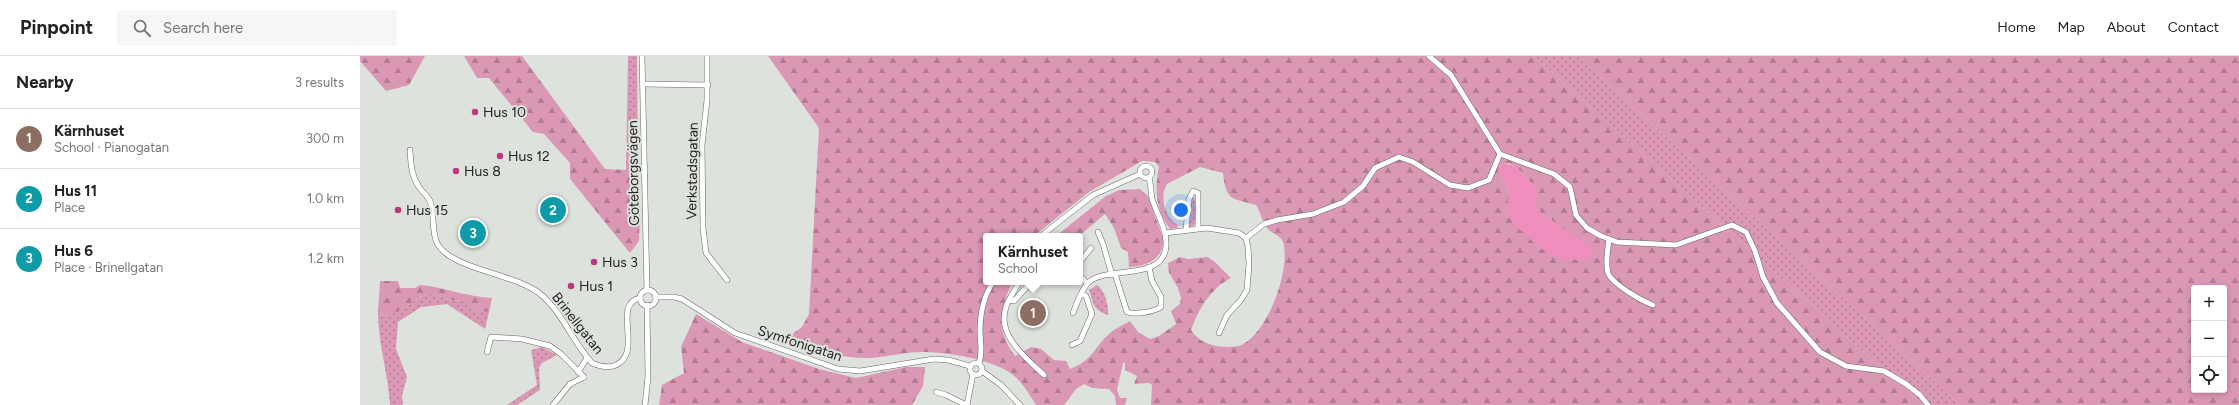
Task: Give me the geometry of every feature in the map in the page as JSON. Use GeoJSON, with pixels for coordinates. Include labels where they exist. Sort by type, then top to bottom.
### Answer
{"type":"FeatureCollection","features":[{"type":"Feature","properties":{"kind":"street","name":"Göteborgsvägen"},"geometry":{"type":"LineString","coordinates":[[642,56],[647,290]]}},
{"type":"Feature","properties":{"kind":"street","name":"Verkstadsgatan"},"geometry":{"type":"LineString","coordinates":[[707,56],[708,85],[702,145],[703,228],[706,253],[727,280]]}},
{"type":"Feature","properties":{"kind":"street"},"geometry":{"type":"LineString","coordinates":[[1429,56],[1451,75],[1500,154],[1554,174],[1570,187],[1576,215],[1583,224],[1617,242],[1676,245],[1732,225],[1746,232],[1755,251],[1763,277],[1777,302],[1820,352],[1846,366],[1884,371],[1906,384],[1920,395],[1928,405]]}},
{"type":"Feature","properties":{"kind":"street"},"geometry":{"type":"LineString","coordinates":[[643,84],[708,85]]}},
{"type":"Feature","properties":{"kind":"street","name":"Brinellgatan"},"geometry":{"type":"LineString","coordinates":[[410,150],[413,179],[429,198],[435,235],[439,246],[446,253],[468,266],[523,282],[539,293],[552,306],[587,358],[592,363],[602,367],[612,366],[623,360],[628,345],[628,310],[633,301],[640,298]]}},
{"type":"Feature","properties":{"kind":"street"},"geometry":{"type":"LineString","coordinates":[[1246,238],[1264,224],[1277,220],[1313,214],[1344,202],[1363,186],[1375,168],[1399,157],[1413,162],[1450,186],[1468,188],[1489,180],[1500,154]]}},
{"type":"Feature","properties":{"kind":"street"},"geometry":{"type":"LineString","coordinates":[[1045,233],[1093,195],[1140,174],[1142,168],[1148,167],[1152,172],[1149,178],[1152,198],[1165,233],[1165,252],[1158,262],[1149,267],[1097,277],[1087,283],[1073,313]]}},
{"type":"Feature","properties":{"kind":"street"},"geometry":{"type":"LineString","coordinates":[[1140,174],[1144,178],[1149,178]]}},
{"type":"Feature","properties":{"kind":"street"},"geometry":{"type":"LineString","coordinates":[[1186,230],[1189,199],[1192,191],[1198,193],[1198,228]]}},
{"type":"Feature","properties":{"kind":"street"},"geometry":{"type":"LineString","coordinates":[[1165,233],[1198,228],[1239,233],[1246,238],[1249,264],[1246,290],[1241,300],[1227,315],[1219,333]]}},
{"type":"Feature","properties":{"kind":"street"},"geometry":{"type":"LineString","coordinates":[[1098,232],[1127,312],[1131,313],[1154,310],[1160,307],[1162,300],[1152,281],[1149,267]]}},
{"type":"Feature","properties":{"kind":"street"},"geometry":{"type":"LineString","coordinates":[[1609,239],[1607,264],[1611,279],[1643,301],[1653,305]]}},
{"type":"Feature","properties":{"kind":"street"},"geometry":{"type":"LineString","coordinates":[[1083,258],[1091,248]]}},
{"type":"Feature","properties":{"kind":"street"},"geometry":{"type":"LineString","coordinates":[[1083,279],[1087,283]]}},
{"type":"Feature","properties":{"kind":"street"},"geometry":{"type":"LineString","coordinates":[[991,285],[987,293],[981,317],[982,349],[979,363],[982,367],[982,371],[1001,385],[1020,405]]}},
{"type":"Feature","properties":{"kind":"street"},"geometry":{"type":"LineString","coordinates":[[1017,285],[1009,300],[1004,316],[1008,334],[1016,347],[1044,375]]}},
{"type":"Feature","properties":{"kind":"street"},"geometry":{"type":"LineString","coordinates":[[1009,300],[1014,301],[1028,285]]}},
{"type":"Feature","properties":{"kind":"street"},"geometry":{"type":"LineString","coordinates":[[647,290],[652,291],[656,297],[653,303],[647,305],[643,304],[640,298],[642,292],[647,290]]}},
{"type":"Feature","properties":{"kind":"street"},"geometry":{"type":"LineString","coordinates":[[1072,345],[1080,341],[1092,314],[1086,296],[1082,294]]}},
{"type":"Feature","properties":{"kind":"street","name":"Symfonigatan"},"geometry":{"type":"LineString","coordinates":[[656,297],[674,297],[682,299],[736,333],[838,369],[860,371],[934,359],[948,360],[970,366]]}},
{"type":"Feature","properties":{"kind":"street"},"geometry":{"type":"LineString","coordinates":[[645,405],[648,372],[647,305]]}},
{"type":"Feature","properties":{"kind":"street"},"geometry":{"type":"LineString","coordinates":[[487,352],[491,337],[537,342],[557,351],[584,377],[570,384],[553,405]]}},
{"type":"Feature","properties":{"kind":"street"},"geometry":{"type":"LineString","coordinates":[[578,372],[587,358]]}},
{"type":"Feature","properties":{"kind":"street"},"geometry":{"type":"LineString","coordinates":[[936,392],[966,405],[973,374],[970,371],[970,366],[973,363],[979,363]]}},
{"type":"Feature","properties":{"kind":"street"},"geometry":{"type":"LineString","coordinates":[[973,374],[978,375],[982,371]]}},
{"type":"Feature","properties":{"kind":"green space"},"geometry":{"type":"Polygon","coordinates":[[[360,56],[425,56],[409,85],[386,91],[360,61],[360,56]]]}},
{"type":"Feature","properties":{"kind":"green space"},"geometry":{"type":"Polygon","coordinates":[[[464,56],[522,56],[605,169],[626,170],[638,175],[640,209],[639,241],[630,253],[570,179],[570,163],[544,134],[533,132],[489,78],[477,78],[464,56]]]}},
{"type":"Feature","properties":{"kind":"green space"},"geometry":{"type":"Polygon","coordinates":[[[628,56],[637,56],[638,175],[626,170],[628,56]]]}},
{"type":"Feature","properties":{"kind":"green space"},"geometry":{"type":"Polygon","coordinates":[[[768,56],[1534,56],[1923,405],[1151,405],[1152,385],[1149,383],[1134,384],[1137,376],[1125,370],[1125,363],[1123,363],[1117,390],[1120,398],[1127,398],[1125,405],[1116,405],[1115,396],[1109,389],[1092,388],[1084,384],[1076,389],[1064,405],[1036,405],[1016,377],[993,364],[981,360],[932,352],[914,352],[880,357],[855,358],[824,352],[783,341],[802,327],[809,314],[819,128],[768,56]],[[1501,163],[1498,171],[1507,185],[1509,193],[1506,209],[1577,239],[1536,209],[1523,173],[1509,163],[1501,163]]]}},
{"type":"Feature","properties":{"kind":"green space"},"geometry":{"type":"Polygon","coordinates":[[[1534,56],[1577,56],[1960,405],[1923,405],[1534,56]]]}},
{"type":"Feature","properties":{"kind":"green space"},"geometry":{"type":"Polygon","coordinates":[[[1577,56],[2239,56],[2239,405],[1960,405],[1577,56]]]}},
{"type":"Feature","properties":{"kind":"green space"},"geometry":{"type":"Polygon","coordinates":[[[1140,189],[1148,196],[1163,238],[1163,245],[1158,256],[1148,263],[1136,267],[1129,267],[1128,252],[1121,248],[1114,228],[1105,214],[1083,233],[1060,233],[1106,196],[1119,190],[1140,189]]]}},
{"type":"Feature","properties":{"kind":"green space"},"geometry":{"type":"Polygon","coordinates":[[[1192,197],[1196,198],[1197,222],[1193,226],[1189,227],[1192,197]]]}},
{"type":"Feature","properties":{"kind":"green space"},"geometry":{"type":"Polygon","coordinates":[[[380,281],[398,281],[400,288],[415,288],[420,285],[474,296],[492,298],[489,312],[479,311],[464,301],[451,300],[431,293],[420,297],[397,312],[385,316],[378,312],[380,281]]]}},
{"type":"Feature","properties":{"kind":"green space"},"geometry":{"type":"Polygon","coordinates":[[[1097,285],[1106,298],[1108,315],[1099,311],[1094,306],[1089,290],[1097,285]]]}},
{"type":"Feature","properties":{"kind":"green space"},"geometry":{"type":"Polygon","coordinates":[[[431,293],[451,300],[464,301],[479,311],[489,312],[485,329],[447,304],[421,307],[398,322],[396,349],[407,377],[402,396],[403,405],[390,405],[378,324],[378,312],[385,316],[391,314],[431,293]]]}},
{"type":"Feature","properties":{"kind":"green space"},"geometry":{"type":"Polygon","coordinates":[[[696,314],[742,342],[819,369],[856,378],[906,367],[925,367],[923,386],[912,405],[659,405],[662,385],[684,373],[681,347],[696,314]]]}},
{"type":"Feature","properties":{"kind":"green space"},"geometry":{"type":"Polygon","coordinates":[[[542,347],[557,355],[542,363],[539,368],[540,390],[517,405],[507,405],[537,385],[531,350],[542,347]]]}},
{"type":"Feature","properties":{"kind":"shaded area"},"geometry":{"type":"Polygon","coordinates":[[[1501,163],[1512,165],[1537,189],[1536,209],[1594,250],[1589,259],[1563,260],[1540,248],[1515,225],[1506,208],[1509,193],[1507,185],[1498,171],[1501,163]]]}},
{"type":"Feature","properties":{"kind":"place","name":"Hus 10"},"geometry":{"type":"Point","coordinates":[475,112]}},
{"type":"Feature","properties":{"kind":"place","name":"Hus 12"},"geometry":{"type":"Point","coordinates":[500,156]}},
{"type":"Feature","properties":{"kind":"place","name":"Hus 8"},"geometry":{"type":"Point","coordinates":[456,171]}},
{"type":"Feature","properties":{"kind":"place","name":"Hus 15"},"geometry":{"type":"Point","coordinates":[398,210]}},
{"type":"Feature","properties":{"kind":"place","name":"Hus 11"},"geometry":{"type":"Point","coordinates":[553,210]}},
{"type":"Feature","properties":{"kind":"place","name":"Hus 6"},"geometry":{"type":"Point","coordinates":[473,233]}},
{"type":"Feature","properties":{"kind":"place","name":"Hus 3"},"geometry":{"type":"Point","coordinates":[594,262]}},
{"type":"Feature","properties":{"kind":"place","name":"Hus 1"},"geometry":{"type":"Point","coordinates":[571,286]}},
{"type":"Feature","properties":{"kind":"place","name":"Kärnhuset"},"geometry":{"type":"Point","coordinates":[1033,313]}}]}
